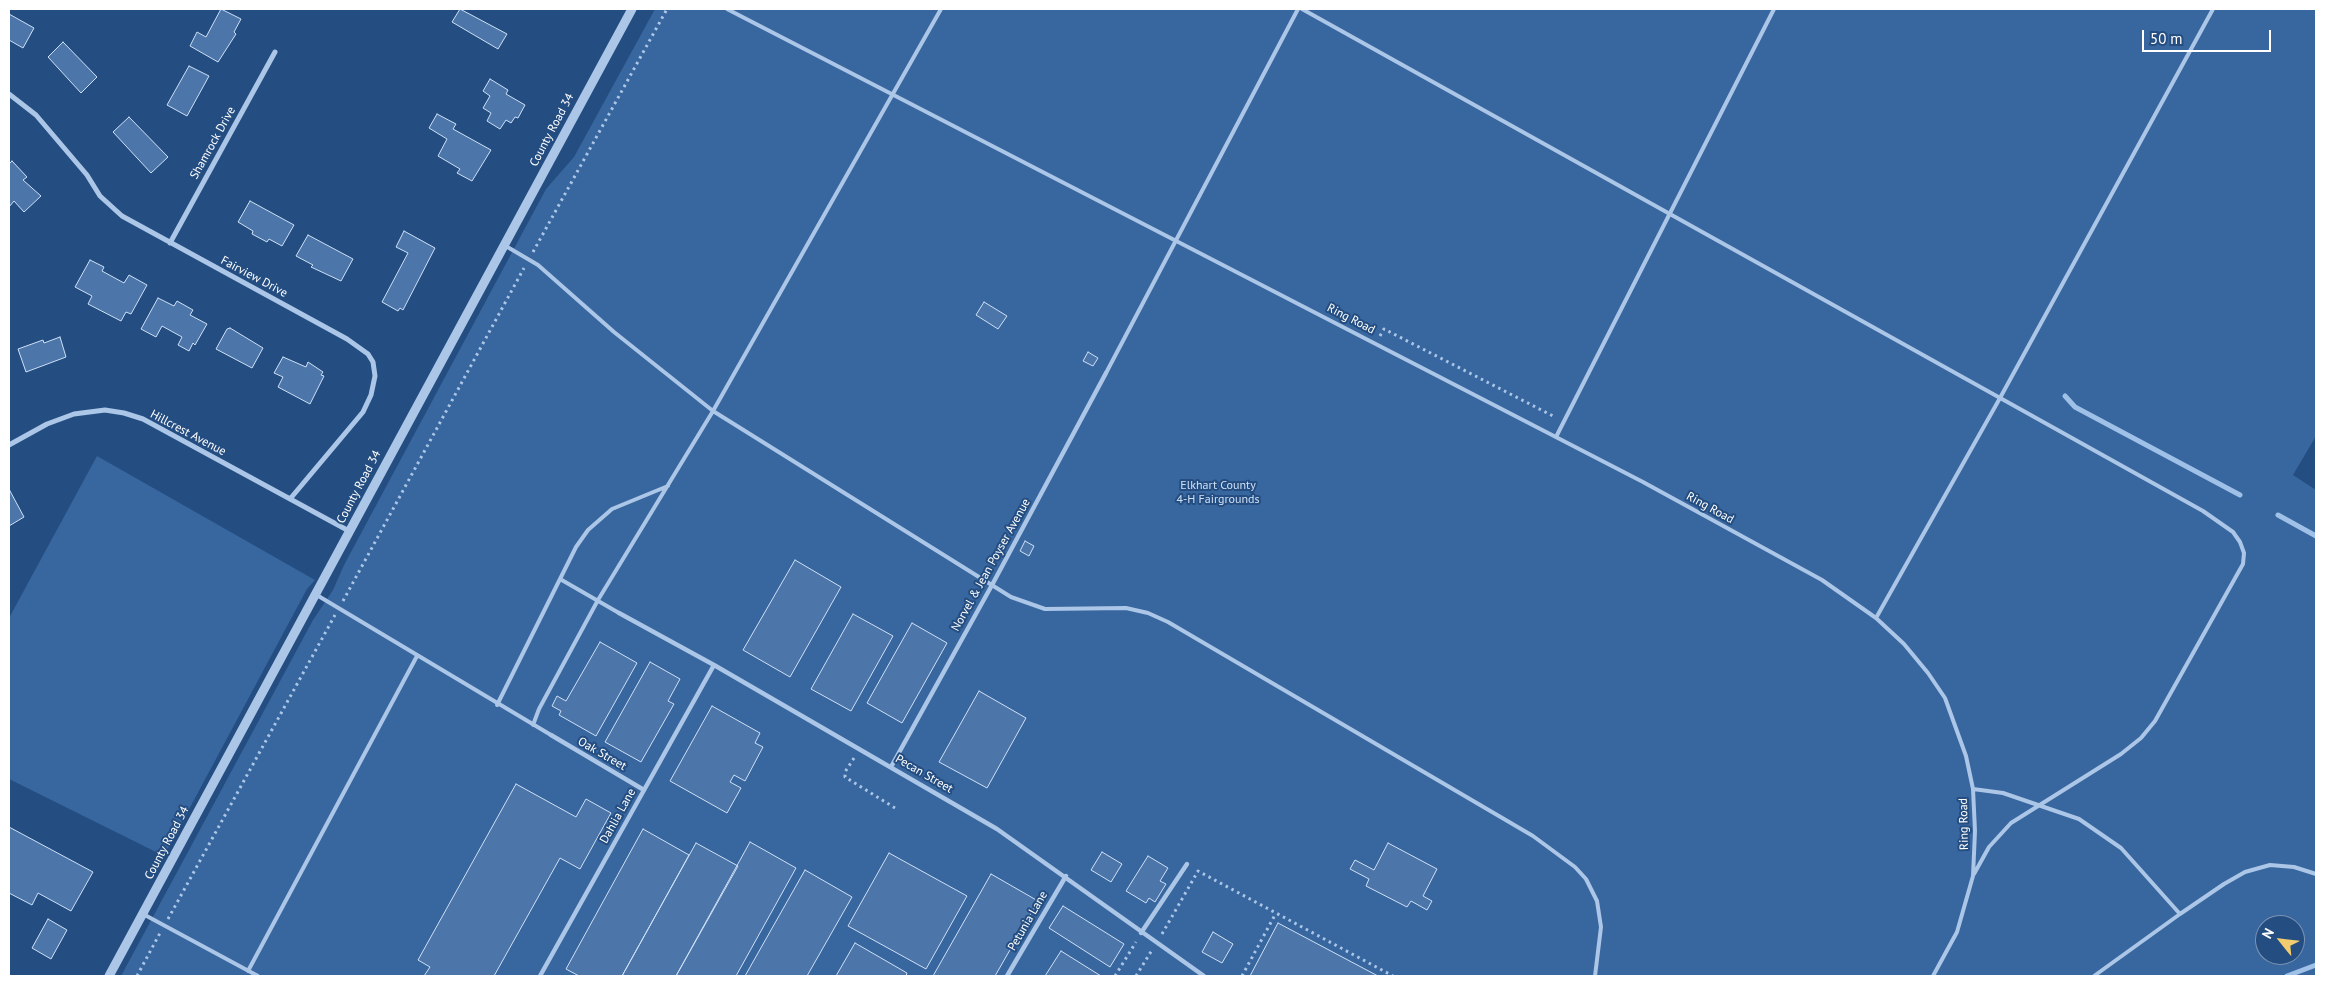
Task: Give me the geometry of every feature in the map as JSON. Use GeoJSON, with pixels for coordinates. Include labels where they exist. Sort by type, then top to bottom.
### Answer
{"type":"FeatureCollection","features":[{"type":"Feature","properties":{"kind":"street","name":"County Road 34"},"geometry":{"type":"LineString","coordinates":[[109,976],[632,9]]}},
{"type":"Feature","properties":{"kind":"street","name":"Shamrock Drive"},"geometry":{"type":"LineString","coordinates":[[170,243],[275,52]]}},
{"type":"Feature","properties":{"kind":"street","name":"Fairview Drive"},"geometry":{"type":"LineString","coordinates":[[9,94],[45,124],[110,207],[136,225],[361,347],[373,362],[375,376],[363,412],[290,499]]}},
{"type":"Feature","properties":{"kind":"street","name":"Norvel & Jean Poyser Avenue"},"geometry":{"type":"LineString","coordinates":[[891,766],[992,585],[1106,373]]}},
{"type":"Feature","properties":{"kind":"street","name":"Hillcrest Avenue"},"geometry":{"type":"LineString","coordinates":[[9,445],[46,424],[74,414],[104,410],[124,413],[143,419],[349,531]]}},
{"type":"Feature","properties":{"kind":"street","name":"Pecan Street"},"geometry":{"type":"LineString","coordinates":[[619,612],[891,766],[997,829],[1066,876],[1142,933],[1204,976]]}},
{"type":"Feature","properties":{"kind":"street","name":"Dahlia Lane"},"geometry":{"type":"LineString","coordinates":[[540,976],[714,665]]}},
{"type":"Feature","properties":{"kind":"street","name":"Oak Street"},"geometry":{"type":"LineString","coordinates":[[551,735],[644,790]]}},
{"type":"Feature","properties":{"kind":"street"},"geometry":{"type":"LineString","coordinates":[[1142,933],[1187,864]]}},
{"type":"Feature","properties":{"kind":"street","name":"Petunia Lane"},"geometry":{"type":"LineString","coordinates":[[1007,976],[1066,876]]}},
{"type":"Feature","properties":{"kind":"lane","name":"Ring Road"},"geometry":{"type":"LineString","coordinates":[[727,9],[1556,437],[1822,580],[1876,618],[1904,644],[1928,673],[1945,698],[1966,756],[1973,789],[1975,831],[1973,876],[1967,904],[1957,932],[1933,976]]}},
{"type":"Feature","properties":{"kind":"lane"},"geometry":{"type":"LineString","coordinates":[[533,725],[539,709],[598,600],[713,411],[942,9]]}},
{"type":"Feature","properties":{"kind":"lane"},"geometry":{"type":"LineString","coordinates":[[1106,373],[1298,9]]}},
{"type":"Feature","properties":{"kind":"lane"},"geometry":{"type":"LineString","coordinates":[[1302,9],[2222,523],[2240,542],[2244,553],[2243,564],[2155,721],[2141,738],[2121,754],[2011,823],[1989,848],[1973,876]]}},
{"type":"Feature","properties":{"kind":"lane"},"geometry":{"type":"LineString","coordinates":[[1556,437],[1774,9]]}},
{"type":"Feature","properties":{"kind":"lane"},"geometry":{"type":"LineString","coordinates":[[1876,618],[2000,398],[2213,9]]}},
{"type":"Feature","properties":{"kind":"lane"},"geometry":{"type":"LineString","coordinates":[[504,245],[530,259],[614,332],[713,411],[1011,597],[1045,609],[1126,608],[1148,613],[1168,622],[1533,836],[1575,867],[1586,879],[1598,901],[1601,926],[1595,976]]}},
{"type":"Feature","properties":{"kind":"lane"},"geometry":{"type":"LineString","coordinates":[[497,704],[576,547],[588,530],[600,518],[624,502],[668,486]]}},
{"type":"Feature","properties":{"kind":"lane"},"geometry":{"type":"LineString","coordinates":[[560,579],[619,612]]}},
{"type":"Feature","properties":{"kind":"lane"},"geometry":{"type":"LineString","coordinates":[[315,594],[551,735]]}},
{"type":"Feature","properties":{"kind":"lane"},"geometry":{"type":"LineString","coordinates":[[248,971],[417,656]]}},
{"type":"Feature","properties":{"kind":"lane"},"geometry":{"type":"LineString","coordinates":[[1973,789],[2003,793],[2079,819],[2121,848],[2180,914]]}},
{"type":"Feature","properties":{"kind":"lane"},"geometry":{"type":"LineString","coordinates":[[2094,976],[2180,914],[2245,872],[2270,864],[2294,867],[2316,874]]}},
{"type":"Feature","properties":{"kind":"lane"},"geometry":{"type":"LineString","coordinates":[[143,914],[258,976]]}},
{"type":"Feature","properties":{"kind":"path"},"geometry":{"type":"LineString","coordinates":[[137,976],[667,9]]}},
{"type":"Feature","properties":{"kind":"path"},"geometry":{"type":"LineString","coordinates":[[1376,343],[1384,328],[1564,422]]}},
{"type":"Feature","properties":{"kind":"path"},"geometry":{"type":"LineString","coordinates":[[859,748],[845,772],[845,777],[895,808]]}},
{"type":"Feature","properties":{"kind":"path"},"geometry":{"type":"LineString","coordinates":[[1136,976],[1198,871],[1393,976]]}},
{"type":"Feature","properties":{"kind":"path"},"geometry":{"type":"LineString","coordinates":[[1242,976],[1276,913]]}},
{"type":"Feature","properties":{"kind":"path"},"geometry":{"type":"LineString","coordinates":[[1115,976],[1142,933]]}},
{"type":"Feature","properties":{"kind":"green space","name":"Elkhart County 4-H Fairgrounds"},"geometry":{"type":"Polygon","coordinates":[[[655,9],[2316,9],[2316,436],[2293,475],[2316,490],[2316,976],[121,976],[313,620],[333,590],[344,565],[546,189],[574,157],[655,9]]]}},
{"type":"Feature","properties":{"kind":"green space"},"geometry":{"type":"Polygon","coordinates":[[[97,456],[315,580],[307,589],[164,856],[9,779],[9,618],[97,456]]]}},
{"type":"Feature","properties":{"kind":"building"},"geometry":{"type":"Polygon","coordinates":[[[221,9],[241,19],[234,32],[236,34],[218,62],[190,46],[197,32],[206,37],[221,9]]]}},
{"type":"Feature","properties":{"kind":"building"},"geometry":{"type":"Polygon","coordinates":[[[460,9],[507,34],[498,49],[452,22],[460,9]]]}},
{"type":"Feature","properties":{"kind":"building"},"geometry":{"type":"Polygon","coordinates":[[[9,14],[34,28],[23,48],[9,40],[9,14]]]}},
{"type":"Feature","properties":{"kind":"building"},"geometry":{"type":"Polygon","coordinates":[[[63,42],[97,77],[81,93],[48,57],[63,42]]]}},
{"type":"Feature","properties":{"kind":"building"},"geometry":{"type":"Polygon","coordinates":[[[189,66],[209,76],[187,116],[167,105],[189,66]]]}},
{"type":"Feature","properties":{"kind":"building"},"geometry":{"type":"Polygon","coordinates":[[[490,79],[508,90],[506,94],[525,105],[518,118],[515,117],[511,123],[506,120],[500,129],[487,121],[491,113],[483,108],[490,96],[483,91],[490,79]]]}},
{"type":"Feature","properties":{"kind":"building"},"geometry":{"type":"Polygon","coordinates":[[[437,114],[456,124],[453,129],[491,150],[472,181],[457,173],[460,169],[438,156],[447,139],[429,128],[437,114]]]}},
{"type":"Feature","properties":{"kind":"building"},"geometry":{"type":"Polygon","coordinates":[[[129,117],[168,157],[151,173],[113,132],[129,117]]]}},
{"type":"Feature","properties":{"kind":"building"},"geometry":{"type":"Polygon","coordinates":[[[12,161],[27,177],[23,180],[41,196],[24,212],[14,201],[9,207],[9,164],[12,161]]]}},
{"type":"Feature","properties":{"kind":"building"},"geometry":{"type":"Polygon","coordinates":[[[250,201],[294,225],[282,246],[269,239],[267,242],[252,234],[253,231],[238,222],[250,201]]]}},
{"type":"Feature","properties":{"kind":"building"},"geometry":{"type":"Polygon","coordinates":[[[404,231],[435,248],[403,310],[400,308],[398,311],[382,302],[408,253],[396,247],[404,231]]]}},
{"type":"Feature","properties":{"kind":"building"},"geometry":{"type":"Polygon","coordinates":[[[308,235],[353,259],[341,281],[311,267],[313,265],[296,256],[308,235]]]}},
{"type":"Feature","properties":{"kind":"building"},"geometry":{"type":"Polygon","coordinates":[[[90,260],[104,267],[102,271],[124,283],[129,275],[147,285],[131,314],[126,312],[121,321],[88,304],[92,296],[75,287],[90,260]]]}},
{"type":"Feature","properties":{"kind":"building"},"geometry":{"type":"Polygon","coordinates":[[[158,298],[174,306],[177,301],[193,310],[190,315],[207,324],[195,345],[193,343],[189,351],[178,345],[182,337],[162,326],[156,337],[141,329],[158,298]]]}},
{"type":"Feature","properties":{"kind":"building"},"geometry":{"type":"Polygon","coordinates":[[[984,302],[1007,316],[998,329],[976,315],[984,302]]]}},
{"type":"Feature","properties":{"kind":"building"},"geometry":{"type":"Polygon","coordinates":[[[230,328],[263,348],[252,368],[216,349],[227,329],[230,328]]]}},
{"type":"Feature","properties":{"kind":"building"},"geometry":{"type":"Polygon","coordinates":[[[60,337],[66,357],[26,372],[18,349],[43,340],[44,343],[60,337]]]}},
{"type":"Feature","properties":{"kind":"building"},"geometry":{"type":"Polygon","coordinates":[[[1088,352],[1098,358],[1093,366],[1083,361],[1088,352]]]}},
{"type":"Feature","properties":{"kind":"building"},"geometry":{"type":"Polygon","coordinates":[[[283,357],[306,367],[308,362],[323,372],[321,375],[324,376],[310,404],[278,387],[283,377],[274,373],[283,357]]]}},
{"type":"Feature","properties":{"kind":"building"},"geometry":{"type":"Polygon","coordinates":[[[9,492],[24,517],[9,526],[9,492]]]}},
{"type":"Feature","properties":{"kind":"building"},"geometry":{"type":"Polygon","coordinates":[[[1025,541],[1034,546],[1029,556],[1020,551],[1025,541]]]}},
{"type":"Feature","properties":{"kind":"building"},"geometry":{"type":"Polygon","coordinates":[[[795,560],[841,587],[790,677],[743,650],[795,560]]]}},
{"type":"Feature","properties":{"kind":"building"},"geometry":{"type":"Polygon","coordinates":[[[853,614],[893,636],[851,711],[811,689],[853,614]]]}},
{"type":"Feature","properties":{"kind":"building"},"geometry":{"type":"Polygon","coordinates":[[[912,623],[947,643],[902,723],[867,703],[912,623]]]}},
{"type":"Feature","properties":{"kind":"building"},"geometry":{"type":"Polygon","coordinates":[[[600,642],[637,663],[596,736],[559,715],[561,711],[552,706],[557,696],[566,701],[600,642]]]}},
{"type":"Feature","properties":{"kind":"building"},"geometry":{"type":"Polygon","coordinates":[[[650,662],[680,679],[668,701],[674,704],[641,762],[605,742],[650,662]]]}},
{"type":"Feature","properties":{"kind":"building"},"geometry":{"type":"Polygon","coordinates":[[[979,691],[1026,718],[987,788],[939,762],[979,691]]]}},
{"type":"Feature","properties":{"kind":"building"},"geometry":{"type":"Polygon","coordinates":[[[712,706],[760,733],[755,743],[763,747],[745,781],[734,775],[730,782],[741,788],[727,813],[670,781],[712,706]]]}},
{"type":"Feature","properties":{"kind":"building"},"geometry":{"type":"Polygon","coordinates":[[[516,784],[576,817],[586,799],[611,813],[580,869],[560,858],[494,976],[424,976],[430,967],[418,960],[516,784]]]}},
{"type":"Feature","properties":{"kind":"building"},"geometry":{"type":"Polygon","coordinates":[[[9,827],[93,872],[71,911],[38,893],[32,905],[9,893],[9,827]]]}},
{"type":"Feature","properties":{"kind":"building"},"geometry":{"type":"Polygon","coordinates":[[[643,829],[689,855],[622,976],[579,976],[566,969],[643,829]]]}},
{"type":"Feature","properties":{"kind":"building"},"geometry":{"type":"Polygon","coordinates":[[[750,842],[796,868],[736,976],[676,976],[750,842]]]}},
{"type":"Feature","properties":{"kind":"building"},"geometry":{"type":"Polygon","coordinates":[[[696,843],[738,866],[676,976],[622,976],[696,843]]]}},
{"type":"Feature","properties":{"kind":"building"},"geometry":{"type":"Polygon","coordinates":[[[1388,843],[1437,869],[1423,896],[1432,901],[1427,910],[1411,901],[1407,907],[1366,886],[1369,879],[1350,869],[1355,860],[1374,870],[1388,843]]]}},
{"type":"Feature","properties":{"kind":"building"},"geometry":{"type":"Polygon","coordinates":[[[1102,852],[1122,864],[1111,882],[1091,870],[1102,852]]]}},
{"type":"Feature","properties":{"kind":"building"},"geometry":{"type":"Polygon","coordinates":[[[889,853],[967,896],[926,969],[848,926],[889,853]]]}},
{"type":"Feature","properties":{"kind":"building"},"geometry":{"type":"Polygon","coordinates":[[[1148,856],[1168,868],[1160,881],[1166,884],[1155,902],[1149,898],[1146,903],[1126,891],[1148,856]]]}},
{"type":"Feature","properties":{"kind":"building"},"geometry":{"type":"Polygon","coordinates":[[[805,870],[852,897],[807,976],[745,976],[805,870]]]}},
{"type":"Feature","properties":{"kind":"building"},"geometry":{"type":"Polygon","coordinates":[[[991,874],[1038,901],[995,976],[933,976],[991,874]]]}},
{"type":"Feature","properties":{"kind":"building"},"geometry":{"type":"Polygon","coordinates":[[[1063,906],[1124,944],[1110,967],[1049,928],[1063,906]]]}},
{"type":"Feature","properties":{"kind":"building"},"geometry":{"type":"Polygon","coordinates":[[[48,919],[67,930],[51,959],[32,948],[48,919]]]}},
{"type":"Feature","properties":{"kind":"building"},"geometry":{"type":"Polygon","coordinates":[[[1278,923],[1378,976],[1250,976],[1278,923]]]}},
{"type":"Feature","properties":{"kind":"building"},"geometry":{"type":"Polygon","coordinates":[[[1213,932],[1233,944],[1222,963],[1202,952],[1213,932]]]}},
{"type":"Feature","properties":{"kind":"building"},"geometry":{"type":"Polygon","coordinates":[[[855,943],[907,973],[906,976],[836,976],[855,943]]]}},
{"type":"Feature","properties":{"kind":"building"},"geometry":{"type":"Polygon","coordinates":[[[1061,951],[1101,976],[1045,976],[1061,951]]]}},
{"type":"Feature","properties":{"kind":"waterway"},"geometry":{"type":"LineString","coordinates":[[2065,396],[2075,407],[2240,495]]}},
{"type":"Feature","properties":{"kind":"waterway"},"geometry":{"type":"LineString","coordinates":[[2278,515],[2316,536]]}},
{"type":"Feature","properties":{"kind":"waterway"},"geometry":{"type":"LineString","coordinates":[[2287,976],[2316,965]]}}]}
